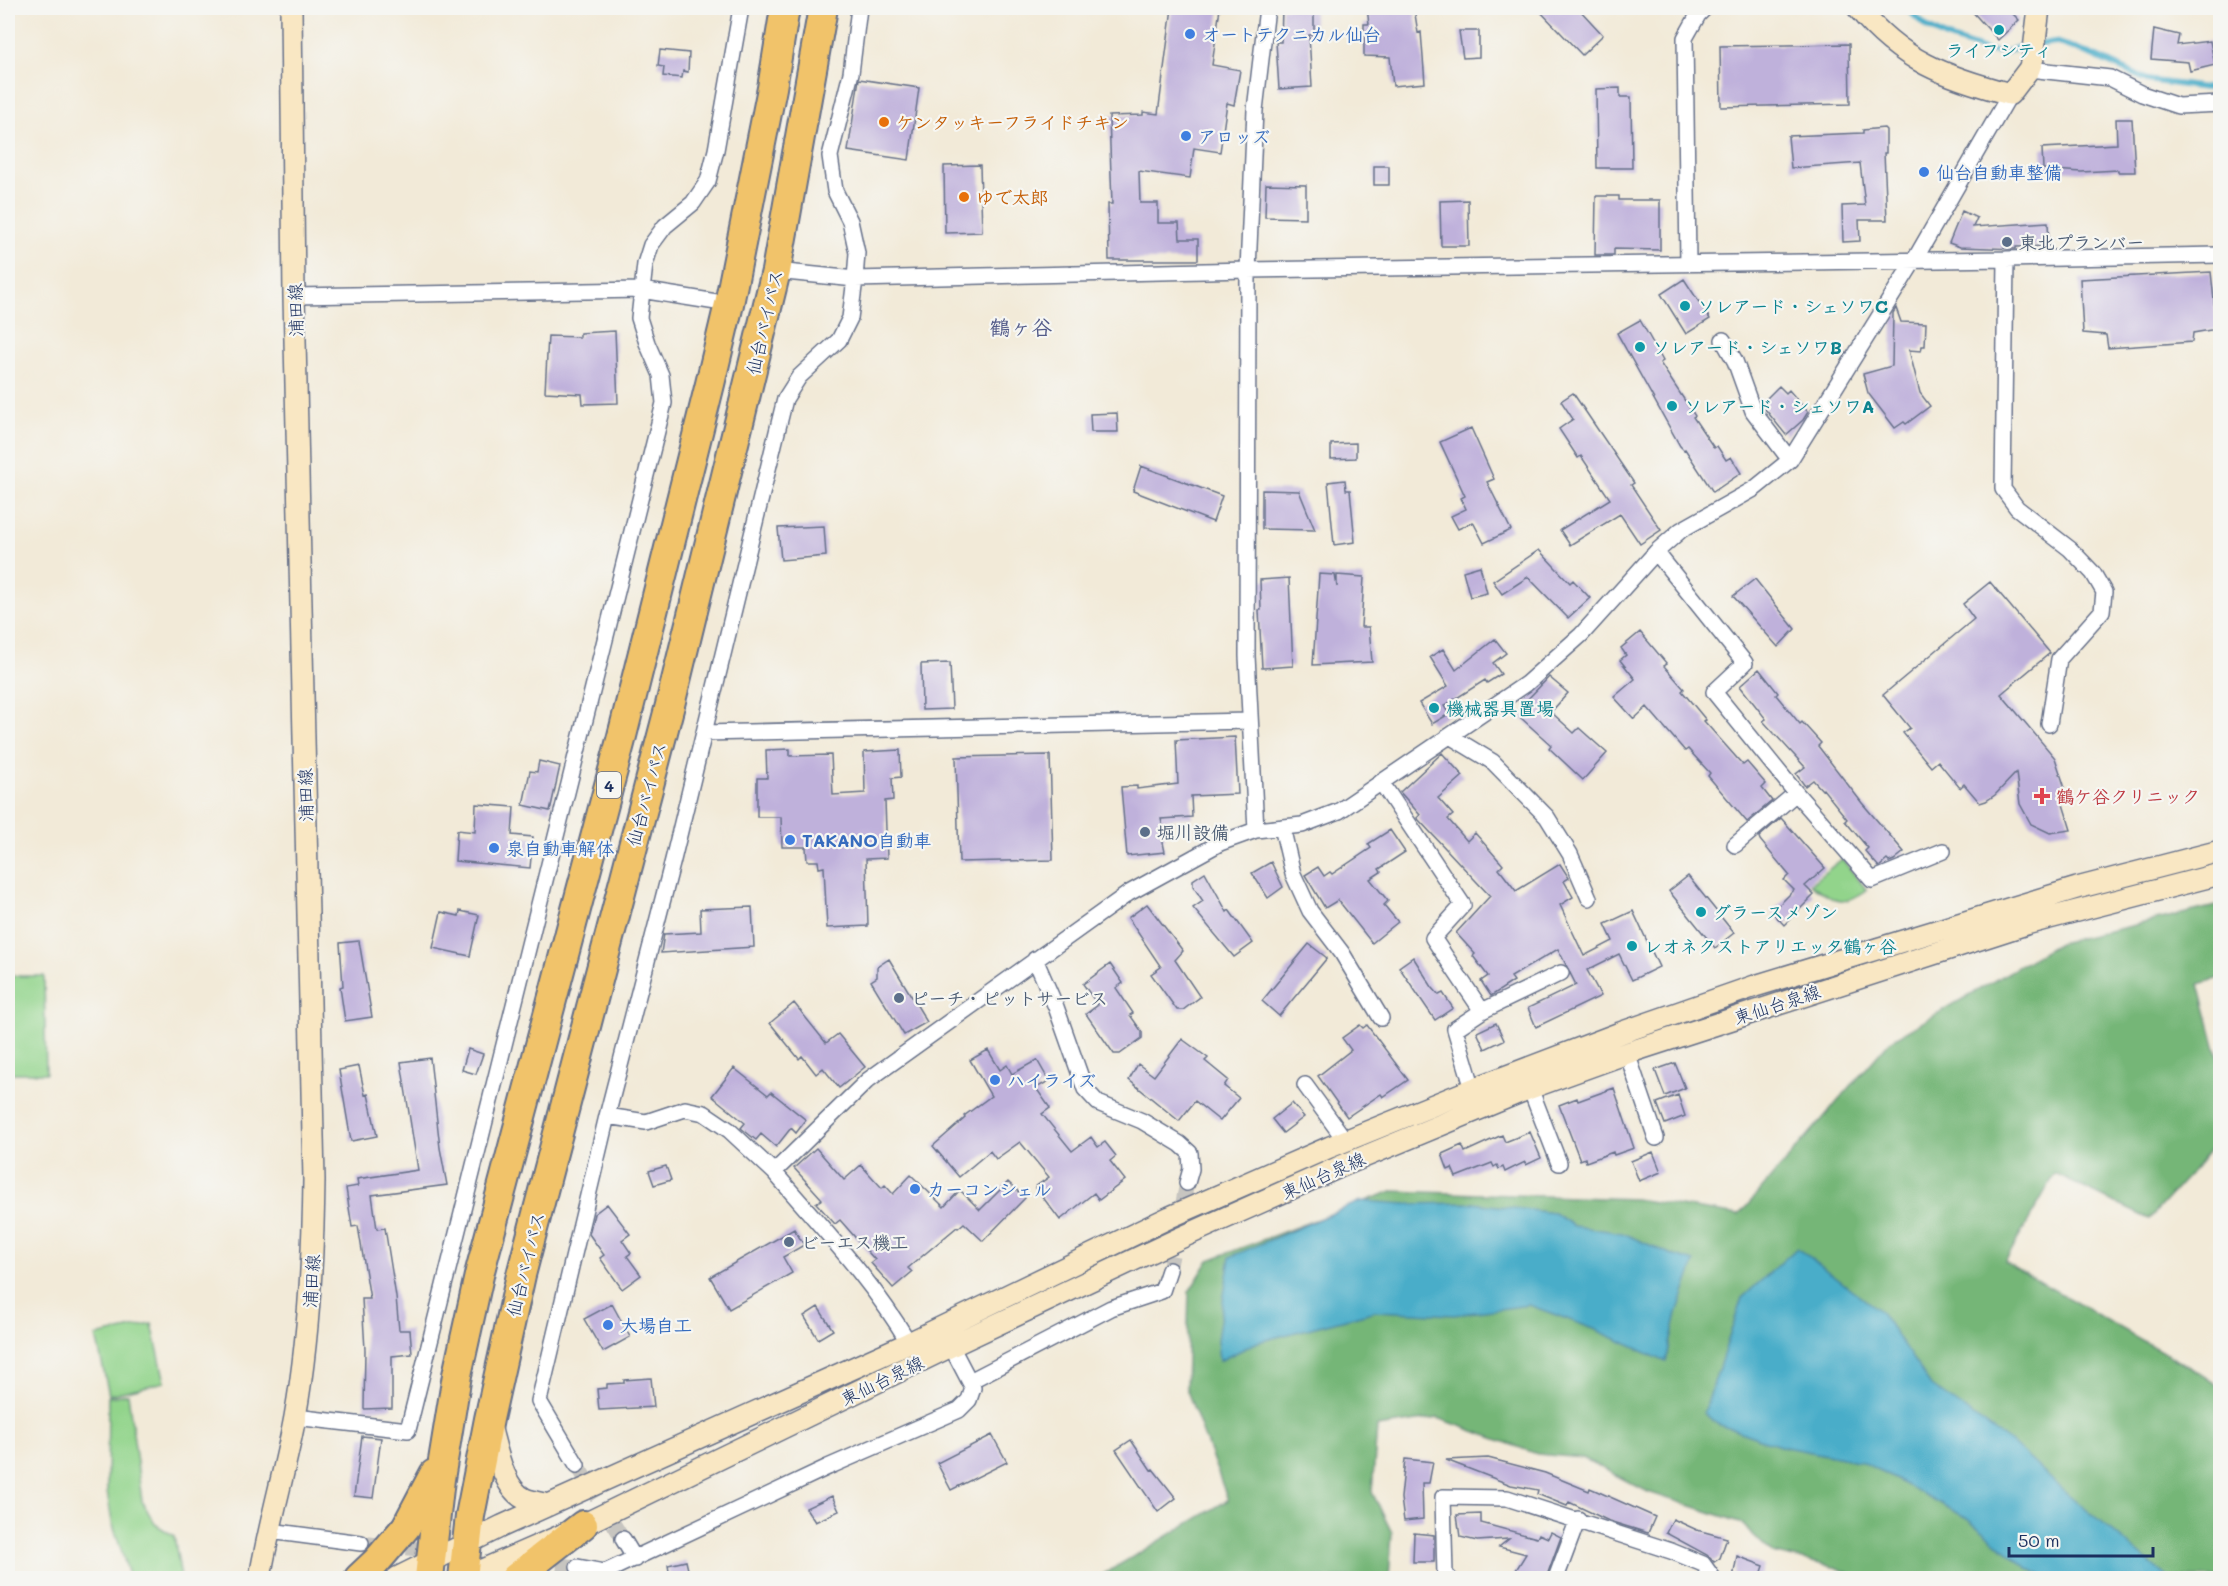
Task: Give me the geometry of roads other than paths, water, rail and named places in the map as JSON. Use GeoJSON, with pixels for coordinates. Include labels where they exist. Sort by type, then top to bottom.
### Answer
{"type":"FeatureCollection","features":[{"type":"Feature","properties":{"kind":"highway","name":"4"},"geometry":{"type":"LineString","coordinates":[[430,1570],[444,1455],[457,1375],[480,1271],[621,740],[729,304],[772,88],[785,8]]}},
{"type":"Feature","properties":{"kind":"highway","name":"仙台バイパス"},"geometry":{"type":"LineString","coordinates":[[464,1578],[470,1516],[521,1275],[670,705],[776,271],[823,8]]}},
{"type":"Feature","properties":{"kind":"highway"},"geometry":{"type":"LineString","coordinates":[[359,1578],[406,1527],[444,1455]]}},
{"type":"Feature","properties":{"kind":"highway"},"geometry":{"type":"LineString","coordinates":[[515,1578],[582,1525]]}},
{"type":"Feature","properties":{"kind":"street","name":"浦田線"},"geometry":{"type":"LineString","coordinates":[[260,1578],[295,1417],[314,1252],[294,296],[291,8]]}},
{"type":"Feature","properties":{"kind":"street"},"geometry":{"type":"LineString","coordinates":[[295,1417],[408,1430],[664,403],[661,375],[639,318],[645,264],[651,245],[665,226],[693,203],[708,181],[716,150],[741,8]]}},
{"type":"Feature","properties":{"kind":"street"},"geometry":{"type":"LineString","coordinates":[[577,1466],[539,1401],[607,1116],[704,733],[785,399],[799,377],[839,340],[850,318],[857,253],[850,221],[835,191],[830,156],[851,72],[859,8]]}},
{"type":"Feature","properties":{"kind":"street"},"geometry":{"type":"LineString","coordinates":[[1256,830],[1247,656],[1248,270],[1255,110],[1267,8]]}},
{"type":"Feature","properties":{"kind":"street"},"geometry":{"type":"LineString","coordinates":[[1688,263],[1685,38],[1698,15],[1705,8]]}},
{"type":"Feature","properties":{"kind":"street"},"geometry":{"type":"LineString","coordinates":[[1858,8],[1869,22],[1902,50],[1936,71],[2010,94]]}},
{"type":"Feature","properties":{"kind":"street"},"geometry":{"type":"LineString","coordinates":[[774,1172],[868,1080],[1129,893],[1220,843],[1256,830],[1302,825],[1339,811],[1526,684],[1581,635],[1656,552],[1681,530],[1754,489],[1790,460],[1915,259],[2010,94],[2031,64],[2038,8]]}},
{"type":"Feature","properties":{"kind":"street"},"geometry":{"type":"LineString","coordinates":[[2031,64],[2110,78],[2142,94],[2178,106],[2220,104]]}},
{"type":"Feature","properties":{"kind":"street"},"geometry":{"type":"LineString","coordinates":[[776,271],[855,279],[1248,270],[2220,255]]}},
{"type":"Feature","properties":{"kind":"street"},"geometry":{"type":"LineString","coordinates":[[2006,259],[2003,489],[2017,508],[2070,549],[2093,573],[2104,592],[2102,611],[2059,659],[2049,724]]}},
{"type":"Feature","properties":{"kind":"street"},"geometry":{"type":"LineString","coordinates":[[294,296],[641,290],[729,304]]}},
{"type":"Feature","properties":{"kind":"street"},"geometry":{"type":"LineString","coordinates":[[1724,340],[1753,411],[1790,460]]}},
{"type":"Feature","properties":{"kind":"street"},"geometry":{"type":"LineString","coordinates":[[1656,552],[1745,663],[1714,692],[1796,793],[1872,880],[1943,851]]}},
{"type":"Feature","properties":{"kind":"street"},"geometry":{"type":"LineString","coordinates":[[704,733],[1250,721]]}},
{"type":"Feature","properties":{"kind":"street"},"geometry":{"type":"LineString","coordinates":[[1450,736],[1493,762],[1547,816],[1570,854],[1590,898]]}},
{"type":"Feature","properties":{"kind":"street"},"geometry":{"type":"LineString","coordinates":[[1381,782],[1463,905],[1433,938],[1482,1011]]}},
{"type":"Feature","properties":{"kind":"street"},"geometry":{"type":"LineString","coordinates":[[1735,845],[1796,793]]}},
{"type":"Feature","properties":{"kind":"street"},"geometry":{"type":"LineString","coordinates":[[1282,827],[1293,874],[1310,911],[1342,953],[1381,1018]]}},
{"type":"Feature","properties":{"kind":"street"},"geometry":{"type":"LineString","coordinates":[[397,1578],[430,1570],[467,1544],[549,1505],[909,1343],[1170,1217],[1345,1140],[1620,1033],[1755,986],[2077,888],[2220,851]]}},
{"type":"Feature","properties":{"kind":"street","name":"東仙台泉線"},"geometry":{"type":"LineString","coordinates":[[464,1578],[582,1525],[951,1346],[1210,1225],[1337,1168],[1530,1088],[1627,1053],[2026,924],[2220,874]]}},
{"type":"Feature","properties":{"kind":"street"},"geometry":{"type":"LineString","coordinates":[[1035,959],[1056,1007],[1085,1089],[1098,1103],[1142,1122],[1180,1144],[1190,1154],[1191,1169],[1187,1183]]}},
{"type":"Feature","properties":{"kind":"street"},"geometry":{"type":"LineString","coordinates":[[1473,1089],[1455,1029],[1482,1011],[1561,974]]}},
{"type":"Feature","properties":{"kind":"street"},"geometry":{"type":"LineString","coordinates":[[1627,1053],[1656,1138]]}},
{"type":"Feature","properties":{"kind":"street"},"geometry":{"type":"LineString","coordinates":[[1305,1085],[1345,1140]]}},
{"type":"Feature","properties":{"kind":"street"},"geometry":{"type":"LineString","coordinates":[[1530,1088],[1559,1163]]}},
{"type":"Feature","properties":{"kind":"street"},"geometry":{"type":"LineString","coordinates":[[607,1116],[646,1122],[685,1109],[704,1113],[729,1130],[774,1172],[864,1278],[909,1343]]}},
{"type":"Feature","properties":{"kind":"street"},"geometry":{"type":"LineString","coordinates":[[970,1381],[1111,1308],[1162,1291],[1169,1270]]}},
{"type":"Feature","properties":{"kind":"street"},"geometry":{"type":"LineString","coordinates":[[578,1568],[605,1572],[828,1467],[959,1410],[969,1400],[973,1388],[951,1346]]}},
{"type":"Feature","properties":{"kind":"street"},"geometry":{"type":"LineString","coordinates":[[489,1419],[498,1459],[512,1487],[524,1499],[549,1505]]}},
{"type":"Feature","properties":{"kind":"street"},"geometry":{"type":"LineString","coordinates":[[1449,1578],[1445,1575],[1443,1497],[1507,1497],[1671,1551],[1703,1564],[1713,1578]]}},
{"type":"Feature","properties":{"kind":"street"},"geometry":{"type":"LineString","coordinates":[[1556,1578],[1578,1519]]}},
{"type":"Feature","properties":{"kind":"street"},"geometry":{"type":"LineString","coordinates":[[270,1531],[362,1543]]}},
{"type":"Feature","properties":{"kind":"street"},"geometry":{"type":"LineString","coordinates":[[622,1539],[635,1558]]}},
{"type":"Feature","properties":{"kind":"water"},"geometry":{"type":"Polygon","coordinates":[[[1361,1201],[1406,1204],[1473,1203],[1554,1213],[1574,1226],[1622,1233],[1675,1256],[1695,1262],[1677,1313],[1666,1362],[1594,1329],[1529,1305],[1454,1315],[1376,1311],[1258,1342],[1219,1361],[1217,1340],[1230,1257],[1361,1201]]]}},
{"type":"Feature","properties":{"kind":"water"},"geometry":{"type":"Polygon","coordinates":[[[1797,1248],[1881,1312],[1931,1386],[2013,1444],[2063,1490],[2168,1578],[2047,1578],[2028,1568],[1967,1518],[1863,1462],[1780,1446],[1717,1424],[1704,1413],[1742,1298],[1797,1248]]]}},
{"type":"Feature","properties":{"kind":"waterway"},"geometry":{"type":"LineString","coordinates":[[1906,8],[1927,27],[1945,37],[1988,51],[2005,52],[2055,42],[2090,54],[2147,80],[2220,88]]}},
{"type":"Feature","properties":{"kind":"tunnel"},"geometry":{"type":"LineString","coordinates":[[1169,1270],[1187,1183]]}},
{"type":"Feature","properties":{"kind":"tunnel"},"geometry":{"type":"LineString","coordinates":[[577,1465],[623,1539]]}},
{"type":"Feature","properties":{"kind":"tunnel"},"geometry":{"type":"LineString","coordinates":[[361,1543],[436,1551]]}},
{"type":"Feature","properties":{"kind":"tunnel"},"geometry":{"type":"LineString","coordinates":[[534,1563],[578,1567]]}},
{"type":"Feature","properties":{"kind":"place","name":"ライフシティ"},"geometry":{"type":"Point","coordinates":[1999,30]}},
{"type":"Feature","properties":{"kind":"place","name":"オートテクニカル仙台"},"geometry":{"type":"Point","coordinates":[1190,34]}},
{"type":"Feature","properties":{"kind":"place","name":"ケンタッキーフライドチキン"},"geometry":{"type":"Point","coordinates":[884,122]}},
{"type":"Feature","properties":{"kind":"place","name":"アロッズ"},"geometry":{"type":"Point","coordinates":[1186,136]}},
{"type":"Feature","properties":{"kind":"place","name":"仙台自動車整備"},"geometry":{"type":"Point","coordinates":[1924,172]}},
{"type":"Feature","properties":{"kind":"place","name":"ゆで太郎"},"geometry":{"type":"Point","coordinates":[964,197]}},
{"type":"Feature","properties":{"kind":"place","name":"東北プランバー"},"geometry":{"type":"Point","coordinates":[2007,242]}},
{"type":"Feature","properties":{"kind":"place","name":"ソレアード・シェソワC"},"geometry":{"type":"Point","coordinates":[1685,306]}},
{"type":"Feature","properties":{"kind":"place","name":"ソレアード・シェソワB"},"geometry":{"type":"Point","coordinates":[1640,347]}},
{"type":"Feature","properties":{"kind":"place","name":"ソレアード・シェソワA"},"geometry":{"type":"Point","coordinates":[1672,406]}},
{"type":"Feature","properties":{"kind":"place","name":"機械器具置場"},"geometry":{"type":"Point","coordinates":[1434,708]}},
{"type":"Feature","properties":{"kind":"place","name":"鶴ケ谷クリニック"},"geometry":{"type":"Point","coordinates":[2042,796]}},
{"type":"Feature","properties":{"kind":"place","name":"堀川設備"},"geometry":{"type":"Point","coordinates":[1145,832]}},
{"type":"Feature","properties":{"kind":"place","name":"TAKANO自動車"},"geometry":{"type":"Point","coordinates":[790,840]}},
{"type":"Feature","properties":{"kind":"place","name":"泉自動車解体"},"geometry":{"type":"Point","coordinates":[494,848]}},
{"type":"Feature","properties":{"kind":"place","name":"グラースメゾン"},"geometry":{"type":"Point","coordinates":[1701,912]}},
{"type":"Feature","properties":{"kind":"place","name":"レオネクストアリエッタ鶴ヶ谷"},"geometry":{"type":"Point","coordinates":[1632,946]}},
{"type":"Feature","properties":{"kind":"place","name":"ピーチ・ピットサービス"},"geometry":{"type":"Point","coordinates":[899,998]}},
{"type":"Feature","properties":{"kind":"place","name":"ハイライズ"},"geometry":{"type":"Point","coordinates":[995,1080]}},
{"type":"Feature","properties":{"kind":"place","name":"カーコンシェル"},"geometry":{"type":"Point","coordinates":[915,1189]}},
{"type":"Feature","properties":{"kind":"place","name":"ビーエス機工"},"geometry":{"type":"Point","coordinates":[789,1242]}},
{"type":"Feature","properties":{"kind":"place","name":"大場自工"},"geometry":{"type":"Point","coordinates":[608,1325]}},
{"type":"Feature","properties":{"kind":"district","name":"鶴ヶ谷"},"geometry":{"type":"Point","coordinates":[1021,326]}}]}
